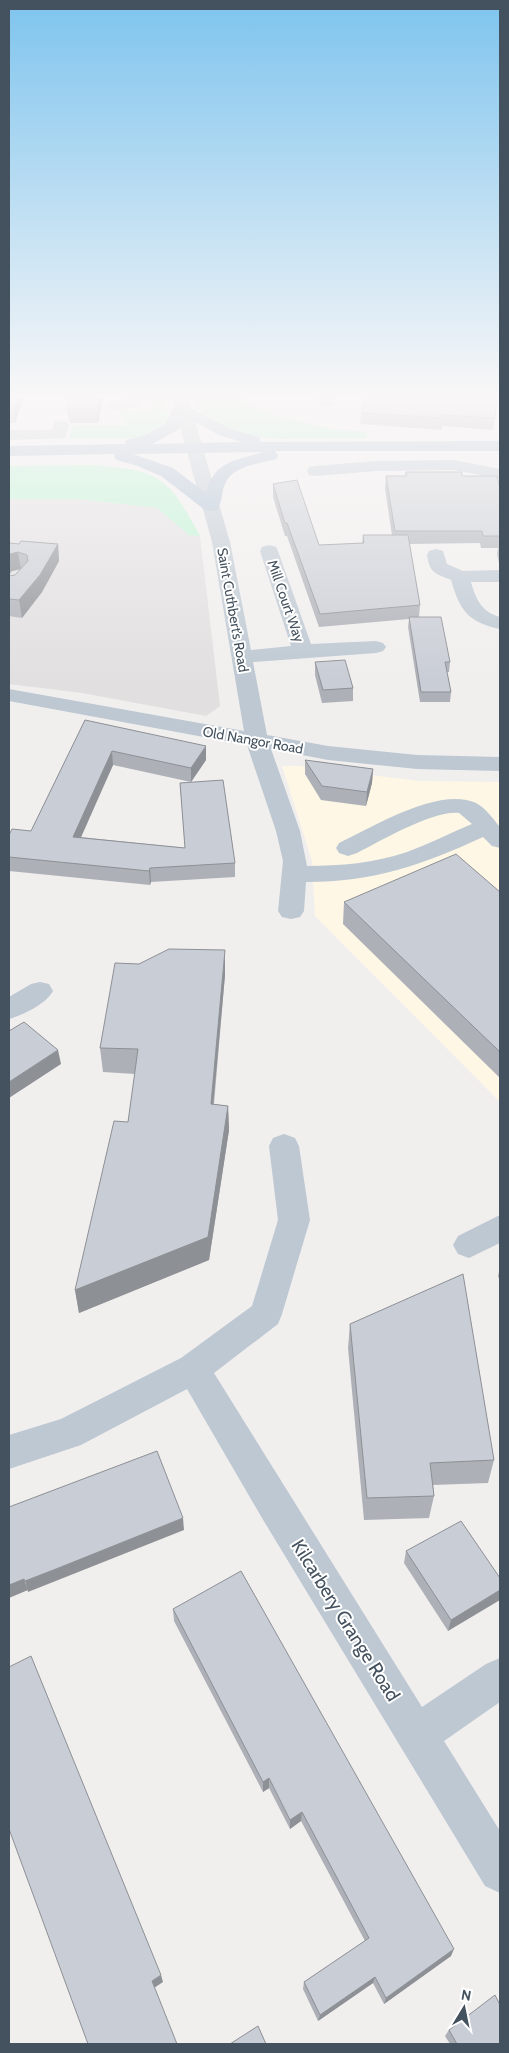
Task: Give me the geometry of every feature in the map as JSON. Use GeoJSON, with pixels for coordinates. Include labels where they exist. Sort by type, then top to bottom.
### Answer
{"type":"FeatureCollection","features":[{"type":"Feature","properties":{"kind":"main road"},"geometry":{"type":"LineString","coordinates":[[191,490],[211,506],[215,490]]}},
{"type":"Feature","properties":{"kind":"street","name":"Saint Cuthbert’s Road"},"geometry":{"type":"LineString","coordinates":[[206,490],[221,542],[257,742],[288,831],[295,861],[291,911]]}},
{"type":"Feature","properties":{"kind":"street","name":"Mill Court Way"},"geometry":{"type":"LineString","coordinates":[[269,551],[303,651]]}},
{"type":"Feature","properties":{"kind":"street"},"geometry":{"type":"LineString","coordinates":[[436,555],[438,567],[460,577],[500,576]]}},
{"type":"Feature","properties":{"kind":"street"},"geometry":{"type":"LineString","coordinates":[[460,577],[468,605],[480,616],[499,623]]}},
{"type":"Feature","properties":{"kind":"street","name":"Mill Court Way"},"geometry":{"type":"LineString","coordinates":[[241,657],[376,647]]}},
{"type":"Feature","properties":{"kind":"street","name":"Old Nangor Road"},"geometry":{"type":"LineString","coordinates":[[9,695],[257,742],[328,753],[417,762],[500,764]]}},
{"type":"Feature","properties":{"kind":"street"},"geometry":{"type":"LineString","coordinates":[[294,874],[356,871],[405,861],[440,846],[493,834],[477,816],[465,807],[449,805],[425,811],[348,848]]}},
{"type":"Feature","properties":{"kind":"street"},"geometry":{"type":"LineString","coordinates":[[440,846],[463,864]]}},
{"type":"Feature","properties":{"kind":"street"},"geometry":{"type":"LineString","coordinates":[[9,1010],[40,991]]}},
{"type":"Feature","properties":{"kind":"street"},"geometry":{"type":"LineString","coordinates":[[9,1452],[70,1434],[193,1368],[266,1314],[294,1220],[284,1146]]}},
{"type":"Feature","properties":{"kind":"street"},"geometry":{"type":"LineString","coordinates":[[469,1245],[500,1228]]}},
{"type":"Feature","properties":{"kind":"street","name":"Kilcarbery Grange Road"},"geometry":{"type":"LineString","coordinates":[[193,1368],[275,1506],[500,1871]]}},
{"type":"Feature","properties":{"kind":"street"},"geometry":{"type":"LineString","coordinates":[[417,1735],[500,1678]]}},
{"type":"Feature","properties":{"kind":"shaded area"},"geometry":{"type":"Polygon","coordinates":[[[9,499],[79,499],[158,508],[189,535],[200,536],[220,706],[206,716],[82,693],[9,684],[9,499]]]}},
{"type":"Feature","properties":{"kind":"shaded area"},"geometry":{"type":"Polygon","coordinates":[[[282,766],[298,766],[419,781],[500,782],[500,1102],[315,916],[312,861],[282,766]]]}},
{"type":"Feature","properties":{"kind":"green space"},"geometry":{"type":"Polygon","coordinates":[[[9,490],[171,490],[180,501],[200,536],[189,535],[157,508],[79,499],[9,499],[9,490]]]}},
{"type":"Feature","properties":{"kind":"building"},"geometry":{"type":"Polygon","coordinates":[[[275,490],[300,490],[319,545],[364,543],[363,535],[408,535],[420,605],[320,614],[287,523],[285,523],[275,490]]]}},
{"type":"Feature","properties":{"kind":"building"},"geometry":{"type":"Polygon","coordinates":[[[388,490],[500,490],[500,536],[483,536],[482,531],[395,531],[388,490]]]}},
{"type":"Feature","properties":{"kind":"building"},"geometry":{"type":"Polygon","coordinates":[[[21,541],[58,544],[40,575],[19,600],[9,599],[9,576],[15,575],[28,561],[27,555],[18,552],[9,555],[9,543],[19,544],[21,541]]]}},
{"type":"Feature","properties":{"kind":"building"},"geometry":{"type":"Polygon","coordinates":[[[409,617],[441,617],[450,662],[445,662],[451,692],[421,692],[409,617]]]}},
{"type":"Feature","properties":{"kind":"building"},"geometry":{"type":"Polygon","coordinates":[[[345,660],[353,688],[323,690],[315,662],[345,660]]]}},
{"type":"Feature","properties":{"kind":"building"},"geometry":{"type":"Polygon","coordinates":[[[85,720],[206,746],[191,768],[112,751],[73,837],[185,848],[180,783],[223,780],[235,863],[150,868],[149,871],[9,857],[9,835],[12,829],[31,831],[85,720]]]}},
{"type":"Feature","properties":{"kind":"building"},"geometry":{"type":"Polygon","coordinates":[[[305,760],[373,769],[367,792],[322,786],[305,760]]]}},
{"type":"Feature","properties":{"kind":"building"},"geometry":{"type":"Polygon","coordinates":[[[456,854],[500,892],[500,1052],[344,902],[456,854]]]}},
{"type":"Feature","properties":{"kind":"building"},"geometry":{"type":"Polygon","coordinates":[[[169,949],[225,950],[211,1104],[228,1106],[208,1237],[75,1290],[114,1121],[128,1122],[138,1049],[100,1048],[115,963],[139,964],[169,949]]]}},
{"type":"Feature","properties":{"kind":"building"},"geometry":{"type":"Polygon","coordinates":[[[24,1022],[58,1050],[9,1082],[9,1031],[24,1022]]]}},
{"type":"Feature","properties":{"kind":"building"},"geometry":{"type":"Polygon","coordinates":[[[463,1274],[494,1460],[430,1463],[434,1496],[367,1498],[350,1324],[463,1274]]]}},
{"type":"Feature","properties":{"kind":"building"},"geometry":{"type":"Polygon","coordinates":[[[157,1451],[183,1518],[25,1581],[24,1579],[9,1585],[9,1507],[157,1451]]]}},
{"type":"Feature","properties":{"kind":"building"},"geometry":{"type":"Polygon","coordinates":[[[461,1521],[500,1578],[500,1590],[451,1620],[406,1551],[461,1521]]]}},
{"type":"Feature","properties":{"kind":"building"},"geometry":{"type":"Polygon","coordinates":[[[241,1571],[454,1949],[386,1998],[375,1977],[320,2015],[304,1982],[369,1938],[302,1812],[290,1820],[269,1778],[263,1782],[173,1609],[241,1571]]]}},
{"type":"Feature","properties":{"kind":"building"},"geometry":{"type":"Polygon","coordinates":[[[31,1656],[161,1975],[152,1981],[177,2044],[88,2044],[9,1829],[9,1667],[31,1656]]]}},
{"type":"Feature","properties":{"kind":"building"},"geometry":{"type":"Polygon","coordinates":[[[495,1995],[500,2005],[500,2044],[457,2044],[449,2030],[495,1995]]]}},
{"type":"Feature","properties":{"kind":"building"},"geometry":{"type":"Polygon","coordinates":[[[258,2026],[266,2044],[230,2044],[258,2026]]]}}]}
